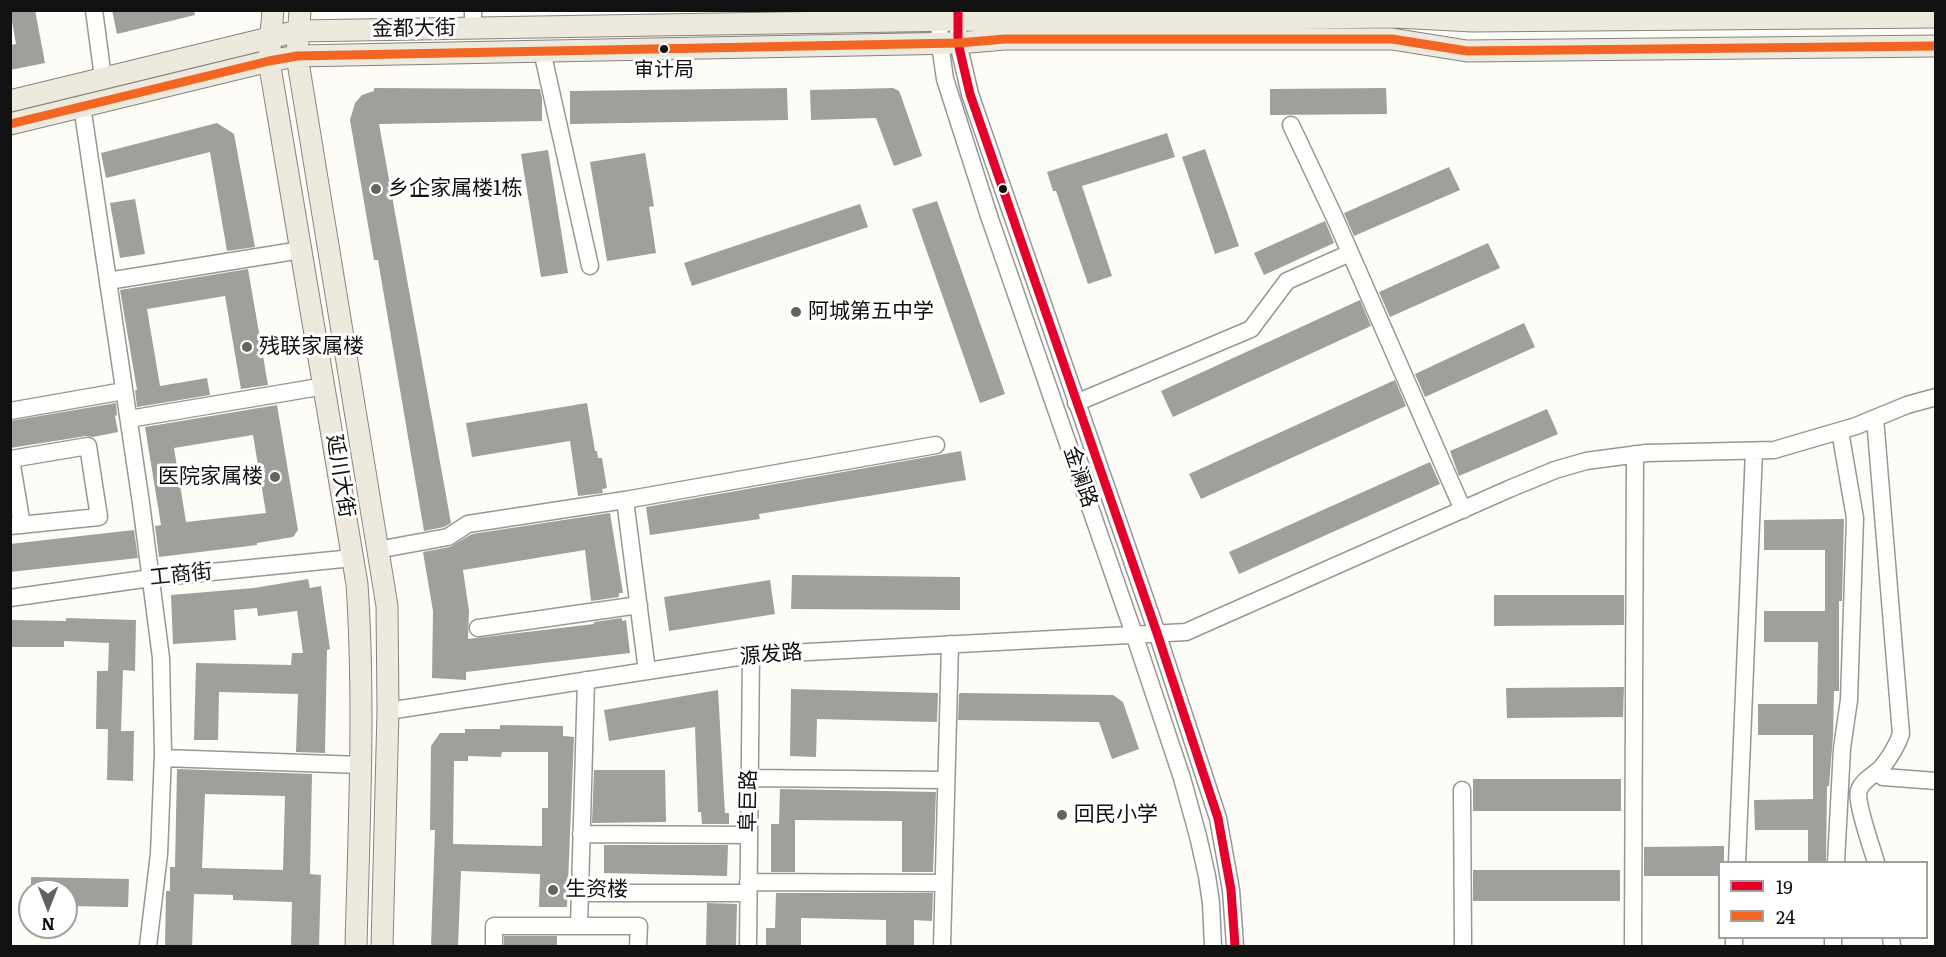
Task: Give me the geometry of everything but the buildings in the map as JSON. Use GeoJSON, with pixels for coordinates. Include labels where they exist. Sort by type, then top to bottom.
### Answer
{"type":"FeatureCollection","features":[{"type":"Feature","properties":{"kind":"main road","name":"延川大街"},"geometry":{"type":"LineString","coordinates":[[273,10],[269,61],[357,584],[360,636],[361,765],[356,946]]}},
{"type":"Feature","properties":{"kind":"main road","name":"金都大街"},"geometry":{"type":"LineString","coordinates":[[10,101],[271,37],[299,21],[949,15],[1006,30]]}},
{"type":"Feature","properties":{"kind":"main road"},"geometry":{"type":"LineString","coordinates":[[1006,30],[1396,17],[1473,21],[1926,15]]}},
{"type":"Feature","properties":{"kind":"main road","name":"延川大街"},"geometry":{"type":"LineString","coordinates":[[299,21],[297,56],[387,606],[388,711],[382,946]]}},
{"type":"Feature","properties":{"kind":"main road","name":"金都大街"},"geometry":{"type":"LineString","coordinates":[[10,124],[297,56],[949,44],[1006,30]]}},
{"type":"Feature","properties":{"kind":"main road"},"geometry":{"type":"LineString","coordinates":[[1006,30],[1392,39],[1467,51],[1935,46]]}},
{"type":"Feature","properties":{"kind":"street"},"geometry":{"type":"LineString","coordinates":[[94,10],[103,78]]}},
{"type":"Feature","properties":{"kind":"street","name":"金澜路"},"geometry":{"type":"LineString","coordinates":[[949,15],[949,44],[945,79],[990,219],[1182,778],[1198,836],[1211,903],[1213,946]]}},
{"type":"Feature","properties":{"kind":"street","name":"金澜路"},"geometry":{"type":"LineString","coordinates":[[949,44],[970,94],[1157,633],[1218,818],[1231,890],[1235,946]]}},
{"type":"Feature","properties":{"kind":"street"},"geometry":{"type":"LineString","coordinates":[[542,51],[590,266]]}},
{"type":"Feature","properties":{"kind":"street"},"geometry":{"type":"LineString","coordinates":[[82,106],[129,419],[161,658],[163,758],[159,854],[148,946]]}},
{"type":"Feature","properties":{"kind":"street"},"geometry":{"type":"LineString","coordinates":[[1291,125],[1463,510]]}},
{"type":"Feature","properties":{"kind":"street"},"geometry":{"type":"LineString","coordinates":[[108,281],[301,249]]}},
{"type":"Feature","properties":{"kind":"street"},"geometry":{"type":"LineString","coordinates":[[1076,403],[1251,329],[1287,281],[1350,253]]}},
{"type":"Feature","properties":{"kind":"street"},"geometry":{"type":"LineString","coordinates":[[129,419],[325,386]]}},
{"type":"Feature","properties":{"kind":"street"},"geometry":{"type":"LineString","coordinates":[[10,411],[124,391]]}},
{"type":"Feature","properties":{"kind":"street","name":"源发路"},"geometry":{"type":"LineString","coordinates":[[388,711],[751,655],[1186,632],[1555,470],[1586,460],[1635,454],[1774,450],[1935,397]]}},
{"type":"Feature","properties":{"kind":"street"},"geometry":{"type":"LineString","coordinates":[[1875,418],[1901,734],[1881,768],[1865,780],[1858,790],[1859,802],[1876,861]]}},
{"type":"Feature","properties":{"kind":"street"},"geometry":{"type":"LineString","coordinates":[[1836,861],[1842,748],[1849,700],[1855,518],[1840,430]]}},
{"type":"Feature","properties":{"kind":"street"},"geometry":{"type":"LineString","coordinates":[[377,550],[448,537],[468,524],[625,500],[936,445]]}},
{"type":"Feature","properties":{"kind":"street"},"geometry":{"type":"LineString","coordinates":[[88,446],[99,517],[16,525],[11,459],[88,446]]}},
{"type":"Feature","properties":{"kind":"street"},"geometry":{"type":"LineString","coordinates":[[1737,861],[1754,451]]}},
{"type":"Feature","properties":{"kind":"street"},"geometry":{"type":"LineString","coordinates":[[1633,946],[1635,454]]}},
{"type":"Feature","properties":{"kind":"street"},"geometry":{"type":"LineString","coordinates":[[625,500],[647,671]]}},
{"type":"Feature","properties":{"kind":"street","name":"工商街"},"geometry":{"type":"LineString","coordinates":[[10,598],[151,578],[353,558]]}},
{"type":"Feature","properties":{"kind":"street"},"geometry":{"type":"LineString","coordinates":[[478,628],[639,606]]}},
{"type":"Feature","properties":{"kind":"street"},"geometry":{"type":"LineString","coordinates":[[942,946],[950,644]]}},
{"type":"Feature","properties":{"kind":"street","name":"阜巨路"},"geometry":{"type":"LineString","coordinates":[[748,946],[751,655]]}},
{"type":"Feature","properties":{"kind":"street"},"geometry":{"type":"LineString","coordinates":[[579,926],[586,680]]}},
{"type":"Feature","properties":{"kind":"street"},"geometry":{"type":"LineString","coordinates":[[163,758],[361,765]]}},
{"type":"Feature","properties":{"kind":"street"},"geometry":{"type":"LineString","coordinates":[[1882,777],[1935,781]]}},
{"type":"Feature","properties":{"kind":"street"},"geometry":{"type":"LineString","coordinates":[[749,778],[946,780]]}},
{"type":"Feature","properties":{"kind":"street"},"geometry":{"type":"LineString","coordinates":[[1462,790],[1462,946]]}},
{"type":"Feature","properties":{"kind":"street"},"geometry":{"type":"LineString","coordinates":[[581,834],[749,835]]}},
{"type":"Feature","properties":{"kind":"street"},"geometry":{"type":"LineString","coordinates":[[579,892],[943,883]]}},
{"type":"Feature","properties":{"kind":"street"},"geometry":{"type":"LineString","coordinates":[[494,946],[494,926],[639,926],[638,946]]}},
{"type":"Feature","properties":{"kind":"transit line","name":"19"},"geometry":{"type":"LineString","coordinates":[[958,10],[958,43],[970,94],[1157,633],[1218,818],[1231,890],[1235,946]]}},
{"type":"Feature","properties":{"kind":"transit line","name":"24"},"geometry":{"type":"LineString","coordinates":[[10,124],[297,56],[958,43],[1005,39],[1392,39],[1467,51],[1936,46]]}},
{"type":"Feature","properties":{"kind":"place","name":"审计局"},"geometry":{"type":"Point","coordinates":[664,49]}},
{"type":"Feature","properties":{"kind":"place","name":"乡企家属楼1栋"},"geometry":{"type":"Point","coordinates":[376,189]}},
{"type":"Feature","properties":{"kind":"place","name":"阿城第五中学"},"geometry":{"type":"Point","coordinates":[796,312]}},
{"type":"Feature","properties":{"kind":"place","name":"残联家属楼"},"geometry":{"type":"Point","coordinates":[247,347]}},
{"type":"Feature","properties":{"kind":"place","name":"医院家属楼"},"geometry":{"type":"Point","coordinates":[275,477]}},
{"type":"Feature","properties":{"kind":"place","name":"回民小学"},"geometry":{"type":"Point","coordinates":[1062,815]}},
{"type":"Feature","properties":{"kind":"place","name":"生资楼"},"geometry":{"type":"Point","coordinates":[553,890]}}]}
